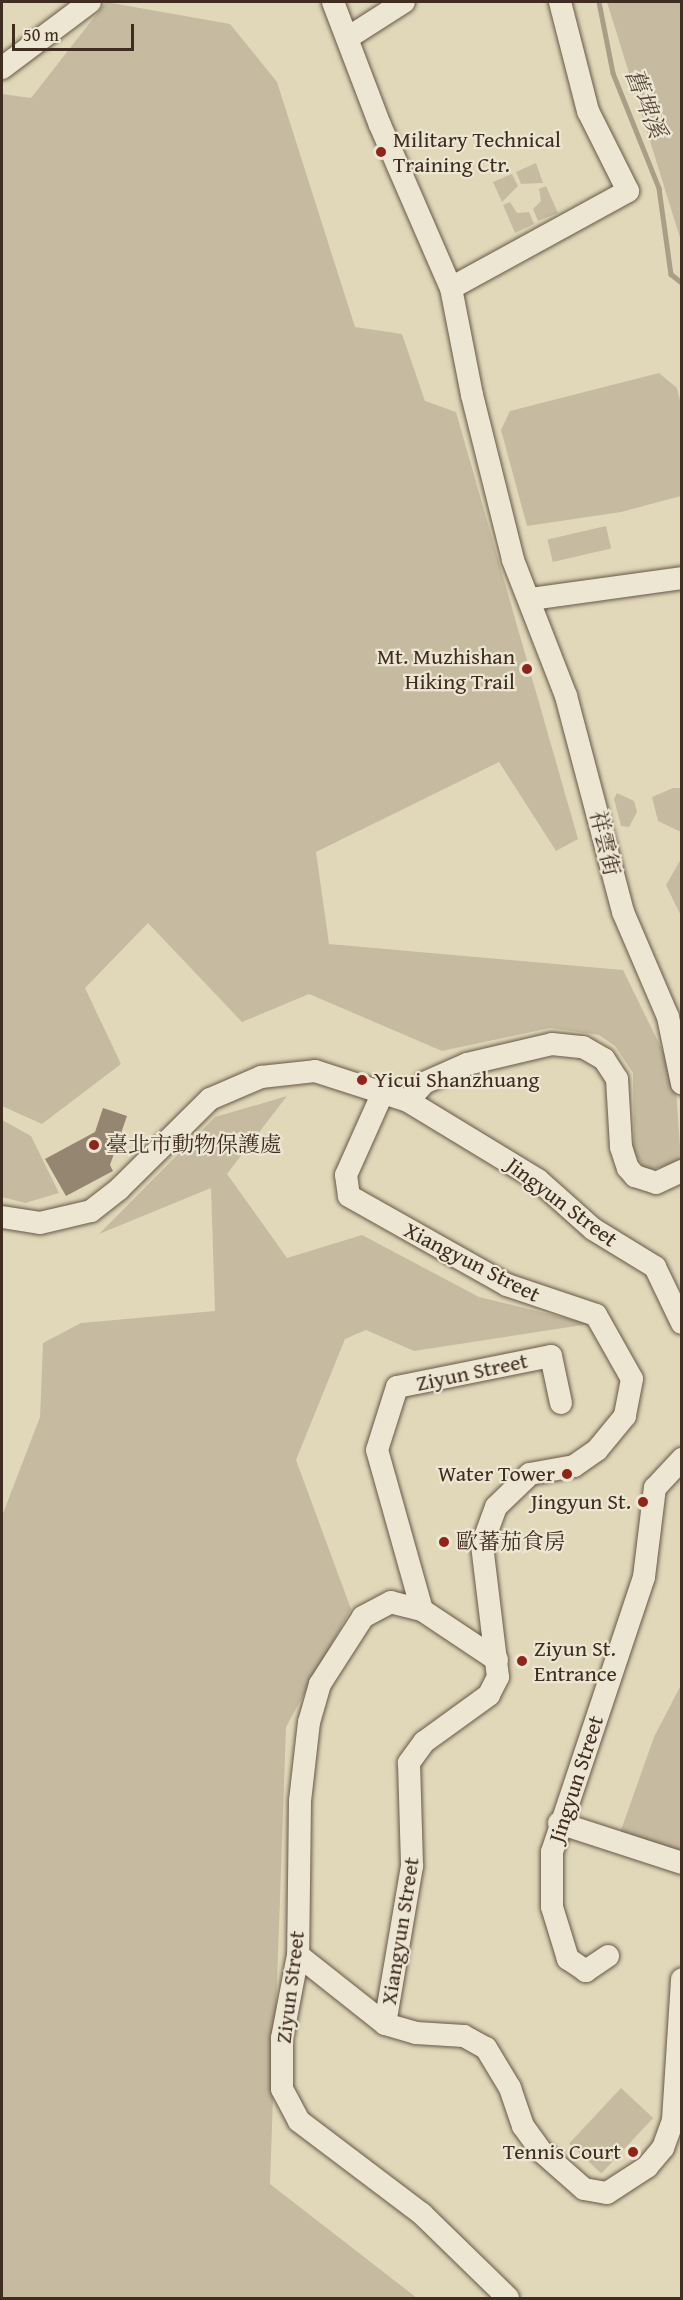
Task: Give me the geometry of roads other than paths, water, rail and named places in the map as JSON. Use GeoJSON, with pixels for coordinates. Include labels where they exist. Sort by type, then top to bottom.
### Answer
{"type":"FeatureCollection","features":[{"type":"Feature","properties":{"kind":"street"},"geometry":{"type":"LineString","coordinates":[[2,68],[90,2]]}},
{"type":"Feature","properties":{"kind":"street","name":"祥雲街"},"geometry":{"type":"LineString","coordinates":[[333,2],[349,37],[380,125],[451,288],[472,395],[513,560],[531,599],[574,719],[623,912],[668,1017],[681,1084]]}},
{"type":"Feature","properties":{"kind":"street"},"geometry":{"type":"LineString","coordinates":[[349,37],[404,2]]}},
{"type":"Feature","properties":{"kind":"street"},"geometry":{"type":"LineString","coordinates":[[451,288],[628,191],[588,111],[560,2]]}},
{"type":"Feature","properties":{"kind":"street"},"geometry":{"type":"LineString","coordinates":[[531,599],[681,578]]}},
{"type":"Feature","properties":{"kind":"street"},"geometry":{"type":"LineString","coordinates":[[408,1101],[424,1083],[466,1064],[552,1044],[583,1047],[604,1059],[617,1079],[621,1147],[628,1168],[635,1176],[656,1183],[681,1171]]}},
{"type":"Feature","properties":{"kind":"street","name":"Jingyun Street"},"geometry":{"type":"LineString","coordinates":[[2,1217],[40,1223],[91,1211],[119,1189],[210,1099],[261,1077],[315,1071],[384,1090],[408,1101],[538,1180],[593,1229],[655,1267],[681,1323]]}},
{"type":"Feature","properties":{"kind":"street","name":"Xiangyun Street"},"geometry":{"type":"LineString","coordinates":[[384,1090],[346,1174],[349,1196],[507,1284],[596,1315],[633,1379],[625,1416],[597,1450],[574,1466],[530,1474],[496,1507],[482,1545],[498,1677],[489,1695],[424,1742],[409,1763],[412,1866],[385,2024]]}},
{"type":"Feature","properties":{"kind":"street","name":"Ziyun Street"},"geometry":{"type":"LineString","coordinates":[[422,1610],[377,1450],[398,1387],[551,1356],[561,1403]]}},
{"type":"Feature","properties":{"kind":"street","name":"Jingyun Street"},"geometry":{"type":"LineString","coordinates":[[608,1956],[586,1971],[568,1959],[559,1941],[552,1907],[552,1852],[559,1822],[644,1577],[655,1488],[681,1459]]}},
{"type":"Feature","properties":{"kind":"street","name":"Ziyun Street"},"geometry":{"type":"LineString","coordinates":[[497,1660],[422,1610],[391,1602],[372,1609],[332,1663],[313,1702],[300,1801],[298,1955],[282,2038],[282,2089],[299,2121],[423,2214],[508,2298]]}},
{"type":"Feature","properties":{"kind":"street"},"geometry":{"type":"LineString","coordinates":[[559,1822],[681,1863]]}},
{"type":"Feature","properties":{"kind":"street"},"geometry":{"type":"LineString","coordinates":[[298,1955],[385,2024],[416,2033],[464,2036],[486,2048],[510,2088],[523,2126],[542,2152],[584,2189],[607,2193],[647,2167],[666,2138],[678,2087],[681,1979]]}},
{"type":"Feature","properties":{"kind":"waterway","name":"舊埤溪"},"geometry":{"type":"LineString","coordinates":[[599,2],[613,73],[659,188],[671,274],[682,283]]}},
{"type":"Feature","properties":{"kind":"place","name":"Military Technical Training Ctr."},"geometry":{"type":"Point","coordinates":[381,152]}},
{"type":"Feature","properties":{"kind":"place","name":"Mt. Muzhishan Hiking Trail"},"geometry":{"type":"Point","coordinates":[527,669]}},
{"type":"Feature","properties":{"kind":"place","name":"Yicui Shanzhuang"},"geometry":{"type":"Point","coordinates":[362,1080]}},
{"type":"Feature","properties":{"kind":"place","name":"臺北市動物保護處"},"geometry":{"type":"Point","coordinates":[94,1145]}},
{"type":"Feature","properties":{"kind":"place","name":"Water Tower"},"geometry":{"type":"Point","coordinates":[567,1474]}},
{"type":"Feature","properties":{"kind":"place","name":"Jingyun St."},"geometry":{"type":"Point","coordinates":[643,1502]}},
{"type":"Feature","properties":{"kind":"place","name":"歐蕃茄食房"},"geometry":{"type":"Point","coordinates":[444,1542]}},
{"type":"Feature","properties":{"kind":"place","name":"Ziyun St. Entrance"},"geometry":{"type":"Point","coordinates":[522,1661]}},
{"type":"Feature","properties":{"kind":"place","name":"Tennis Court"},"geometry":{"type":"Point","coordinates":[633,2152]}}]}
